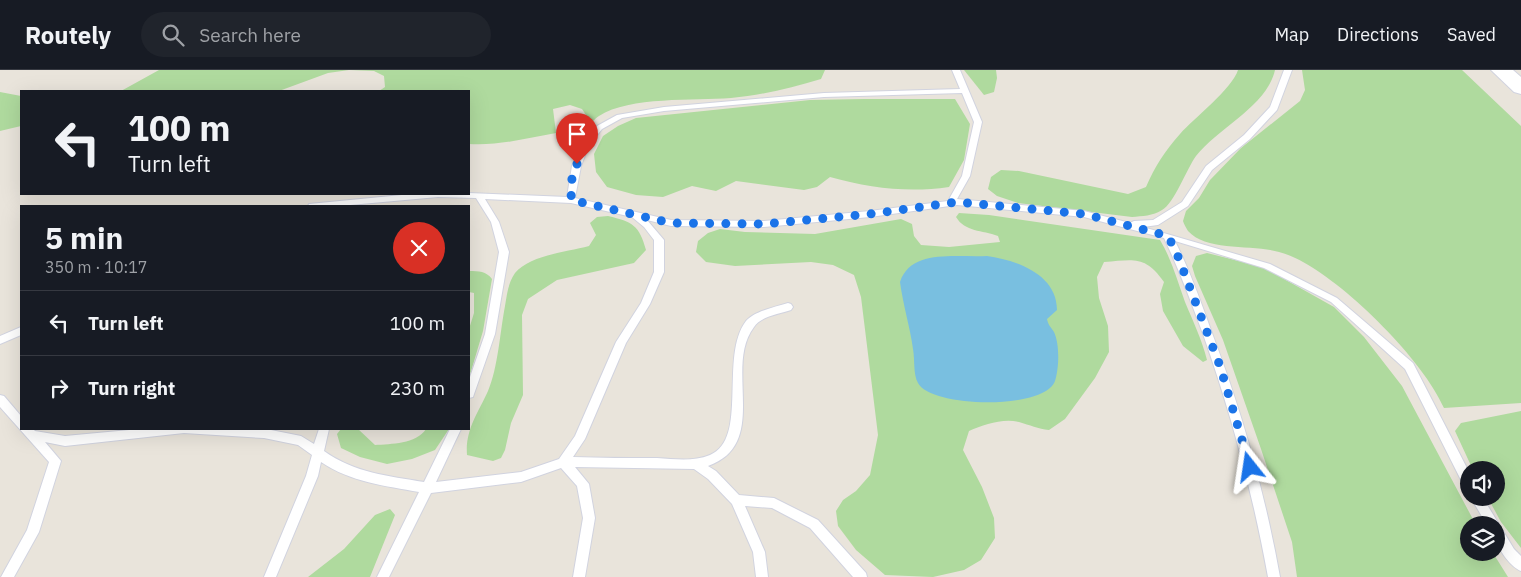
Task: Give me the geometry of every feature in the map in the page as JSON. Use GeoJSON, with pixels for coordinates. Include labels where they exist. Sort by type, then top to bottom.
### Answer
{"type":"FeatureCollection","features":[{"type":"Feature","properties":{"kind":"main road"},"geometry":{"type":"LineString","coordinates":[[1501,70],[1521,88]]}},
{"type":"Feature","properties":{"kind":"lane"},"geometry":{"type":"LineString","coordinates":[[951,202],[966,176],[978,122],[956,70]]}},
{"type":"Feature","properties":{"kind":"lane"},"geometry":{"type":"LineString","coordinates":[[1122,224],[1155,223],[1185,204],[1209,168],[1247,137],[1274,108],[1288,70]]}},
{"type":"Feature","properties":{"kind":"lane"},"geometry":{"type":"LineString","coordinates":[[571,200],[572,177],[581,151],[593,135],[608,121],[671,108],[838,94],[964,92]]}},
{"type":"Feature","properties":{"kind":"lane"},"geometry":{"type":"LineString","coordinates":[[333,205],[397,202],[433,195]]}},
{"type":"Feature","properties":{"kind":"lane"},"geometry":{"type":"LineString","coordinates":[[458,195],[571,200],[671,223],[764,224],[870,214],[951,202],[1084,214],[1168,236],[1267,266],[1334,300],[1409,366],[1460,466]]}},
{"type":"Feature","properties":{"kind":"lane"},"geometry":{"type":"LineString","coordinates":[[470,391],[490,334],[504,252],[495,222],[479,196]]}},
{"type":"Feature","properties":{"kind":"lane"},"geometry":{"type":"LineString","coordinates":[[563,462],[580,439],[620,342],[645,304],[659,272],[659,240],[647,225],[630,214]]}},
{"type":"Feature","properties":{"kind":"lane"},"geometry":{"type":"LineString","coordinates":[[1168,236],[1177,254],[1220,366],[1241,433],[1265,520],[1274,577]]}},
{"type":"Feature","properties":{"kind":"lane"},"geometry":{"type":"LineString","coordinates":[[204,430],[264,433],[301,441],[335,466],[370,478],[428,488],[521,477],[563,462],[696,464],[715,459],[727,449],[736,432],[737,381],[741,342],[751,324],[767,315],[788,308]]}},
{"type":"Feature","properties":{"kind":"lane"},"geometry":{"type":"LineString","coordinates":[[0,340],[20,331]]}},
{"type":"Feature","properties":{"kind":"lane"},"geometry":{"type":"LineString","coordinates":[[0,399],[20,423]]}},
{"type":"Feature","properties":{"kind":"lane"},"geometry":{"type":"LineString","coordinates":[[28,432],[64,441],[174,430]]}},
{"type":"Feature","properties":{"kind":"lane"},"geometry":{"type":"LineString","coordinates":[[270,577],[312,476],[324,430]]}},
{"type":"Feature","properties":{"kind":"lane"},"geometry":{"type":"LineString","coordinates":[[383,577],[398,542],[428,488],[455,430]]}},
{"type":"Feature","properties":{"kind":"lane"},"geometry":{"type":"LineString","coordinates":[[7,577],[33,532],[56,461],[28,432]]}},
{"type":"Feature","properties":{"kind":"lane"},"geometry":{"type":"LineString","coordinates":[[563,462],[583,484],[589,518],[579,577]]}},
{"type":"Feature","properties":{"kind":"lane"},"geometry":{"type":"LineString","coordinates":[[696,464],[712,475],[736,500],[759,552],[762,577]]}},
{"type":"Feature","properties":{"kind":"lane"},"geometry":{"type":"LineString","coordinates":[[736,500],[774,503],[814,524],[861,577]]}},
{"type":"Feature","properties":{"kind":"lane"},"geometry":{"type":"LineString","coordinates":[[1505,545],[1521,565]]}},
{"type":"Feature","properties":{"kind":"green space"},"geometry":{"type":"Polygon","coordinates":[[[159,70],[349,70],[328,73],[282,90],[123,90],[159,70]]]}},
{"type":"Feature","properties":{"kind":"green space"},"geometry":{"type":"Polygon","coordinates":[[[349,70],[825,70],[821,79],[765,93],[731,98],[645,102],[628,105],[599,116],[585,129],[586,115],[582,109],[570,105],[553,109],[556,133],[491,144],[470,144],[470,90],[380,90],[385,87],[384,76],[374,71],[349,70]]]}},
{"type":"Feature","properties":{"kind":"green space"},"geometry":{"type":"Polygon","coordinates":[[[964,70],[996,70],[997,78],[994,92],[984,95],[964,70]]]}},
{"type":"Feature","properties":{"kind":"green space"},"geometry":{"type":"Polygon","coordinates":[[[1238,70],[1275,70],[1263,95],[1196,156],[1171,201],[1159,212],[1132,217],[1018,203],[997,196],[988,189],[991,177],[1001,170],[1019,171],[1128,194],[1146,187],[1157,165],[1170,146],[1186,127],[1221,94],[1238,70]]]}},
{"type":"Feature","properties":{"kind":"green space"},"geometry":{"type":"Polygon","coordinates":[[[1302,70],[1462,70],[1521,126],[1521,403],[1444,408],[1420,368],[1383,326],[1321,273],[1282,253],[1218,245],[1196,238],[1188,231],[1183,221],[1186,211],[1199,198],[1210,180],[1241,148],[1300,101],[1305,90],[1302,70]]]}},
{"type":"Feature","properties":{"kind":"green space"},"geometry":{"type":"Polygon","coordinates":[[[0,92],[20,96],[20,126],[0,131],[0,92]]]}},
{"type":"Feature","properties":{"kind":"green space"},"geometry":{"type":"Polygon","coordinates":[[[955,99],[970,124],[964,160],[949,187],[919,190],[889,188],[830,177],[817,187],[804,190],[736,181],[716,191],[692,186],[663,197],[636,195],[607,187],[596,172],[594,154],[603,136],[618,126],[636,118],[810,100],[955,99]]]}},
{"type":"Feature","properties":{"kind":"green space"},"geometry":{"type":"Polygon","coordinates":[[[959,213],[989,215],[1160,240],[1171,263],[1207,360],[1203,362],[1183,346],[1163,311],[1160,294],[1164,282],[1151,267],[1145,263],[1131,260],[1104,262],[1097,277],[1099,298],[1108,326],[1109,352],[1095,378],[1065,419],[1049,430],[1019,422],[1006,421],[987,424],[969,431],[963,450],[982,487],[994,518],[995,538],[981,560],[964,570],[933,577],[885,575],[856,550],[838,526],[836,511],[843,500],[856,491],[870,475],[878,435],[861,297],[854,275],[833,265],[811,262],[735,266],[706,262],[696,252],[698,241],[708,233],[720,229],[745,232],[815,234],[901,219],[912,224],[914,236],[921,245],[949,247],[1000,242],[998,236],[974,230],[964,225],[956,217],[959,213]]]}},
{"type":"Feature","properties":{"kind":"green space"},"geometry":{"type":"Polygon","coordinates":[[[608,216],[624,220],[634,226],[641,235],[646,250],[634,263],[557,280],[528,299],[522,315],[523,395],[511,423],[505,450],[501,458],[493,461],[467,455],[470,430],[488,391],[494,372],[507,293],[515,273],[539,258],[589,246],[596,235],[590,223],[597,217],[608,216]]]}},
{"type":"Feature","properties":{"kind":"green space"},"geometry":{"type":"Polygon","coordinates":[[[1207,253],[1263,267],[1334,307],[1364,337],[1402,386],[1460,495],[1460,506],[1466,506],[1471,516],[1460,516],[1460,561],[1498,561],[1508,577],[1297,577],[1292,542],[1261,449],[1223,340],[1195,276],[1192,266],[1196,256],[1207,253]]]}},
{"type":"Feature","properties":{"kind":"green space"},"geometry":{"type":"Polygon","coordinates":[[[470,271],[487,274],[492,279],[483,331],[470,375],[470,326],[474,313],[474,293],[470,292],[470,271]]]}},
{"type":"Feature","properties":{"kind":"green space"},"geometry":{"type":"Polygon","coordinates":[[[1521,411],[1521,548],[1505,527],[1505,516],[1498,516],[1492,506],[1505,506],[1505,461],[1469,461],[1455,431],[1461,423],[1521,411]]]}},
{"type":"Feature","properties":{"kind":"green space"},"geometry":{"type":"Polygon","coordinates":[[[340,430],[359,430],[375,445],[410,440],[416,438],[425,430],[448,430],[435,450],[412,459],[387,464],[360,457],[341,448],[337,434],[340,430]]]}},
{"type":"Feature","properties":{"kind":"green space"},"geometry":{"type":"Polygon","coordinates":[[[390,509],[395,515],[370,577],[308,577],[344,549],[375,515],[390,509]]]}},
{"type":"Feature","properties":{"kind":"water"},"geometry":{"type":"Polygon","coordinates":[[[950,256],[987,256],[1022,265],[1042,278],[1050,287],[1055,298],[1057,310],[1047,319],[1056,337],[1058,350],[1055,381],[1047,390],[1031,397],[1011,401],[964,401],[943,397],[927,391],[918,383],[915,375],[914,353],[900,282],[906,271],[914,264],[925,259],[950,256]]]}},
{"type":"Feature","properties":{"kind":"route"},"geometry":{"type":"LineString","coordinates":[[577,164],[572,177],[571,200],[671,223],[764,224],[870,214],[957,202],[1084,214],[1168,236],[1177,254],[1220,366],[1250,467]]}}]}
